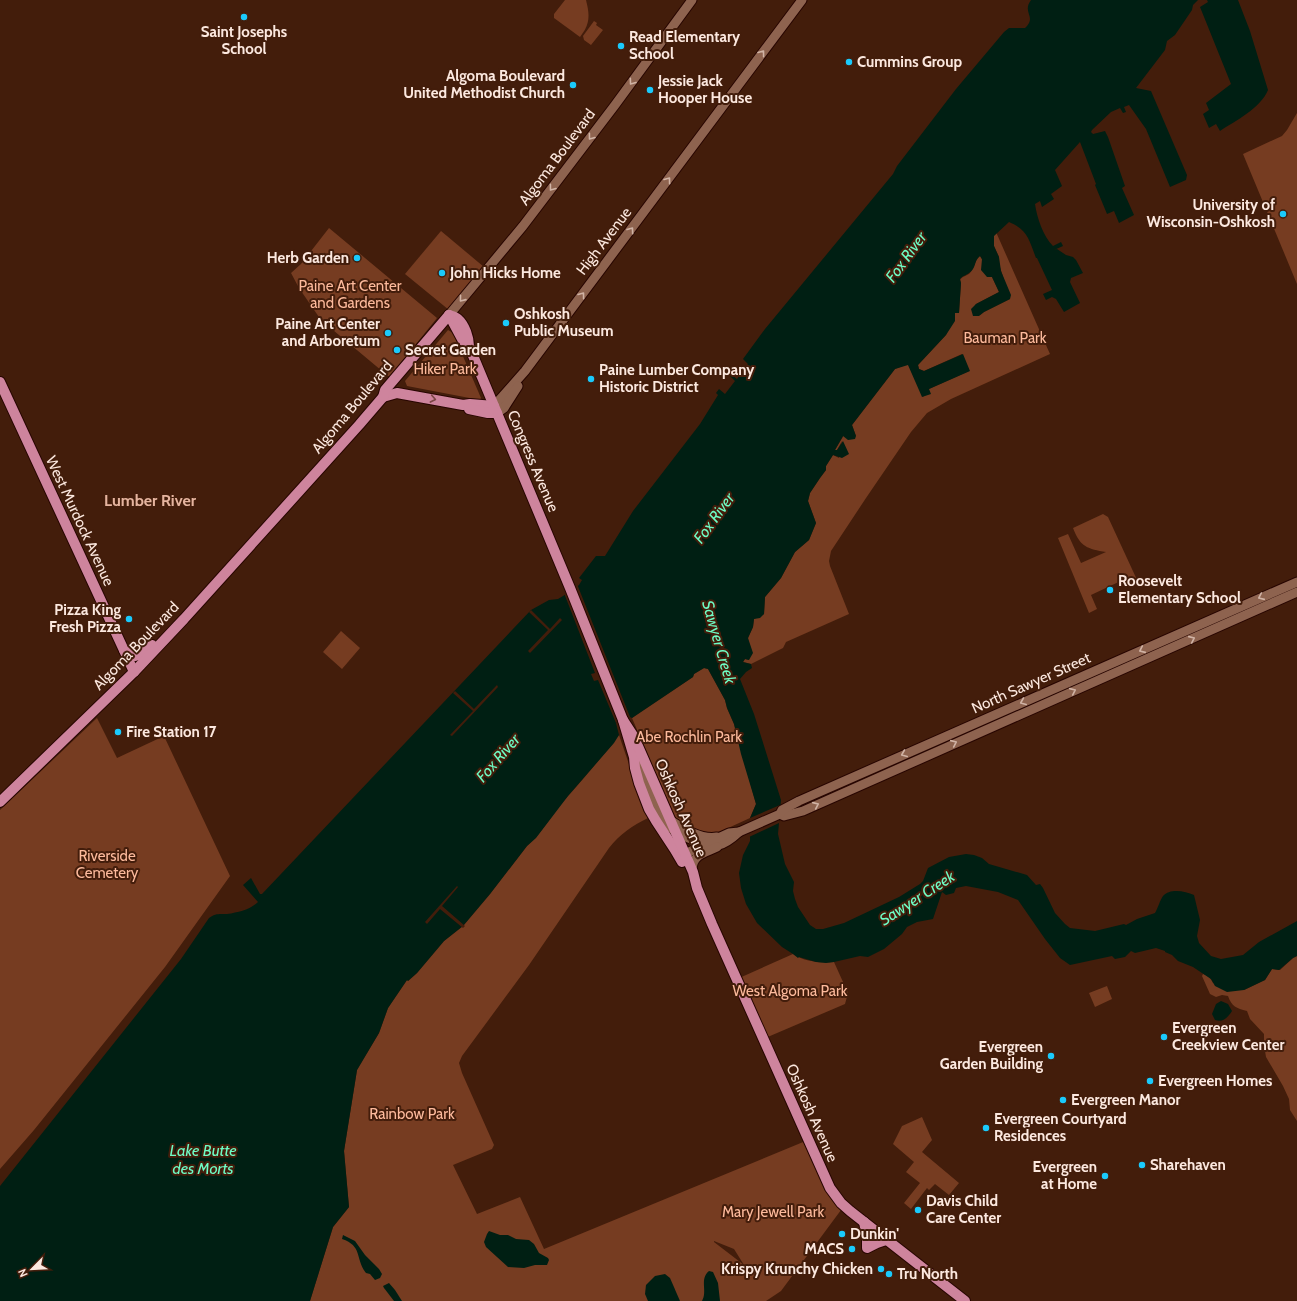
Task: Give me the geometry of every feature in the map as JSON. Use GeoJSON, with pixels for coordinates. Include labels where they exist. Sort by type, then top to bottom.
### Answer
{"type":"FeatureCollection","features":[{"type":"Feature","properties":{"kind":"main road","name":"Congress Avenue"},"geometry":{"type":"LineString","coordinates":[[449,315],[458,319],[462,324],[469,340],[469,346],[495,410],[570,588]]}},
{"type":"Feature","properties":{"kind":"main road","name":"Algoma Boulevard"},"geometry":{"type":"LineString","coordinates":[[0,802],[134,672],[184,619],[383,397],[385,390],[449,315]]}},
{"type":"Feature","properties":{"kind":"main road"},"geometry":{"type":"LineString","coordinates":[[401,372],[400,384],[404,393]]}},
{"type":"Feature","properties":{"kind":"main road","name":"West Murdock Avenue"},"geometry":{"type":"LineString","coordinates":[[0,382],[134,672]]}},
{"type":"Feature","properties":{"kind":"main road"},"geometry":{"type":"LineString","coordinates":[[383,397],[394,393],[404,393],[463,405],[470,404],[495,410]]}},
{"type":"Feature","properties":{"kind":"main road","name":"Oshkosh Avenue"},"geometry":{"type":"LineString","coordinates":[[570,588],[623,720],[634,757],[639,783],[649,809],[676,850],[692,869],[697,888],[825,1179],[841,1203],[965,1301]]}},
{"type":"Feature","properties":{"kind":"main road"},"geometry":{"type":"LineString","coordinates":[[124,650],[133,656],[139,655],[170,628],[184,619]]}},
{"type":"Feature","properties":{"kind":"main road","name":"Oshkosh Avenue"},"geometry":{"type":"LineString","coordinates":[[623,720],[634,737],[675,831],[688,875],[697,888]]}},
{"type":"Feature","properties":{"kind":"main road"},"geometry":{"type":"LineString","coordinates":[[864,1222],[867,1237],[867,1248],[886,1240]]}},
{"type":"Feature","properties":{"kind":"street","name":"Algoma Boulevard"},"geometry":{"type":"LineString","coordinates":[[449,315],[523,226],[615,105],[692,0]]}},
{"type":"Feature","properties":{"kind":"street","name":"High Avenue"},"geometry":{"type":"LineString","coordinates":[[495,410],[802,0]]}},
{"type":"Feature","properties":{"kind":"street","name":"North Sawyer Street"},"geometry":{"type":"LineString","coordinates":[[684,858],[704,845],[720,841],[729,833],[739,832],[780,814],[782,810],[799,801],[1297,582]]}},
{"type":"Feature","properties":{"kind":"street","name":"North Sawyer Street"},"geometry":{"type":"LineString","coordinates":[[780,814],[784,816],[803,811],[1297,592]]}},
{"type":"Feature","properties":{"kind":"street"},"geometry":{"type":"LineString","coordinates":[[634,757],[659,812],[665,821],[675,831],[704,845]]}},
{"type":"Feature","properties":{"kind":"street"},"geometry":{"type":"LineString","coordinates":[[670,820],[699,835],[720,841]]}},
{"type":"Feature","properties":{"kind":"street"},"geometry":{"type":"LineString","coordinates":[[692,869],[692,861],[695,857],[720,841]]}},
{"type":"Feature","properties":{"kind":"green space"},"geometry":{"type":"Polygon","coordinates":[[[565,0],[586,0],[588,20],[586,28],[580,37],[554,18],[554,14],[565,0]]]}},
{"type":"Feature","properties":{"kind":"green space"},"geometry":{"type":"Polygon","coordinates":[[[594,21],[597,23],[596,25],[603,30],[591,45],[584,40],[583,36],[594,21]]]}},
{"type":"Feature","properties":{"kind":"green space","name":"University of Wisconsin-Oshkosh"},"geometry":{"type":"Polygon","coordinates":[[[1297,113],[1297,284],[1243,154],[1282,136],[1297,113]]]}},
{"type":"Feature","properties":{"kind":"green space","name":"Paine Art Center and Gardens"},"geometry":{"type":"Polygon","coordinates":[[[329,228],[437,318],[390,376],[388,376],[321,320],[299,288],[291,273],[301,264],[329,228]]]}},
{"type":"Feature","properties":{"kind":"green space"},"geometry":{"type":"Polygon","coordinates":[[[441,231],[484,267],[449,310],[405,274],[441,231]]]}},
{"type":"Feature","properties":{"kind":"green space","name":"Bauman Park"},"geometry":{"type":"Polygon","coordinates":[[[996,232],[1050,354],[951,399],[927,413],[911,432],[831,551],[829,561],[830,566],[849,614],[786,642],[783,648],[751,664],[743,662],[745,659],[749,660],[748,638],[753,627],[754,619],[764,614],[765,597],[781,578],[795,552],[809,540],[816,523],[808,501],[810,493],[826,470],[826,466],[833,455],[839,458],[842,441],[837,450],[835,450],[844,435],[856,436],[852,425],[895,369],[908,364],[923,397],[929,389],[969,371],[962,354],[924,371],[919,369],[918,365],[946,335],[955,313],[959,313],[960,280],[970,273],[980,256],[999,292],[976,304],[974,307],[980,315],[1010,299],[999,264],[999,257],[994,246],[994,235],[996,232]]]}},
{"type":"Feature","properties":{"kind":"green space","name":"Hiker Park"},"geometry":{"type":"Polygon","coordinates":[[[448,330],[453,333],[481,398],[480,400],[407,386],[405,381],[448,330]]]}},
{"type":"Feature","properties":{"kind":"green space"},"geometry":{"type":"Polygon","coordinates":[[[1103,514],[1108,517],[1138,582],[1130,585],[1125,579],[1091,595],[1097,609],[1089,613],[1058,538],[1068,534],[1081,563],[1106,552],[1094,550],[1085,546],[1073,528],[1103,514]]]}},
{"type":"Feature","properties":{"kind":"green space"},"geometry":{"type":"Polygon","coordinates":[[[341,631],[360,648],[342,669],[323,652],[341,631]]]}},
{"type":"Feature","properties":{"kind":"green space","name":"Abe Rochlin Park"},"geometry":{"type":"Polygon","coordinates":[[[704,668],[708,669],[725,700],[734,724],[756,804],[750,818],[714,834],[707,834],[679,822],[674,816],[632,718],[704,668]]]}},
{"type":"Feature","properties":{"kind":"green space","name":"Riverside Cemetery"},"geometry":{"type":"Polygon","coordinates":[[[97,718],[117,758],[164,736],[230,876],[165,967],[34,1130],[0,1169],[0,810],[97,718]]]}},
{"type":"Feature","properties":{"kind":"green space"},"geometry":{"type":"Polygon","coordinates":[[[619,735],[648,814],[648,818],[627,831],[609,848],[529,965],[462,1056],[459,1063],[462,1073],[494,1145],[492,1149],[453,1165],[477,1214],[520,1197],[544,1249],[808,1140],[844,1206],[781,1291],[766,1301],[310,1301],[333,1227],[349,1207],[344,1151],[357,1070],[379,1033],[388,1008],[407,980],[408,981],[417,973],[444,941],[463,926],[619,735]],[[714,1241],[744,1265],[734,1249],[714,1241]]]}},
{"type":"Feature","properties":{"kind":"green space","name":"West Algoma Park"},"geometry":{"type":"Polygon","coordinates":[[[793,954],[802,959],[834,962],[848,993],[845,1004],[763,1039],[737,979],[793,954]]]}},
{"type":"Feature","properties":{"kind":"green space"},"geometry":{"type":"Polygon","coordinates":[[[1297,956],[1297,1121],[1290,1110],[1289,1099],[1283,1086],[1266,1057],[1264,1034],[1250,1019],[1247,1011],[1240,1009],[1231,1003],[1228,996],[1222,995],[1216,997],[1210,994],[1202,976],[1203,974],[1207,976],[1213,983],[1244,990],[1265,980],[1272,969],[1280,970],[1297,956]]]}},
{"type":"Feature","properties":{"kind":"green space"},"geometry":{"type":"Polygon","coordinates":[[[1107,986],[1112,999],[1095,1007],[1089,993],[1107,986]]]}},
{"type":"Feature","properties":{"kind":"green space"},"geometry":{"type":"Polygon","coordinates":[[[922,1117],[932,1140],[922,1152],[959,1183],[949,1195],[935,1184],[929,1190],[927,1188],[911,1209],[904,1203],[920,1183],[906,1172],[914,1162],[893,1144],[902,1126],[922,1117]]]}},
{"type":"Feature","properties":{"kind":"water"},"geometry":{"type":"Polygon","coordinates":[[[1031,0],[1198,0],[1193,5],[1192,10],[1175,35],[1167,41],[1165,50],[1136,88],[1151,91],[1187,175],[1186,180],[1170,187],[1146,129],[1129,105],[1124,107],[1126,112],[1123,113],[1120,108],[1111,112],[1091,132],[1093,134],[1105,131],[1125,186],[1122,188],[1134,215],[1119,223],[1114,211],[1107,214],[1080,142],[1055,170],[1062,186],[1051,194],[1054,199],[1042,207],[1040,201],[1035,204],[1043,232],[1049,242],[1053,246],[1061,242],[1063,246],[1054,250],[1057,249],[1066,255],[1073,257],[1083,273],[1071,278],[1070,282],[1080,303],[1064,312],[1056,299],[1052,297],[1046,300],[1043,294],[1052,290],[1027,236],[1020,228],[1009,222],[994,236],[994,246],[999,257],[1001,271],[1011,295],[1010,299],[979,316],[973,316],[971,309],[976,304],[999,292],[992,277],[987,277],[981,270],[982,259],[980,256],[971,271],[960,279],[959,313],[955,313],[955,321],[946,335],[918,365],[919,369],[924,371],[963,354],[970,371],[929,389],[931,394],[922,397],[908,365],[895,369],[852,425],[856,436],[855,439],[848,440],[843,436],[835,450],[837,450],[843,441],[849,454],[842,458],[833,455],[826,466],[826,470],[810,493],[808,501],[816,523],[809,540],[795,552],[781,578],[765,597],[764,614],[760,618],[754,619],[753,627],[748,638],[753,653],[749,660],[745,659],[743,662],[751,664],[752,668],[740,679],[754,714],[781,800],[778,834],[785,864],[794,882],[793,891],[798,907],[810,925],[816,929],[823,929],[844,923],[899,897],[923,881],[928,868],[949,857],[966,854],[982,858],[989,864],[1027,875],[1036,885],[1040,884],[1055,913],[1070,928],[1095,931],[1124,924],[1126,925],[1137,919],[1155,913],[1166,893],[1182,891],[1194,895],[1200,920],[1197,936],[1199,943],[1211,956],[1221,959],[1243,955],[1259,942],[1297,921],[1297,956],[1279,970],[1272,969],[1265,980],[1244,990],[1227,992],[1215,986],[1211,979],[1193,967],[1178,961],[1172,955],[1156,948],[1135,953],[1131,951],[1125,957],[1115,959],[1112,956],[1070,965],[1060,958],[1018,900],[998,892],[966,886],[956,888],[954,893],[946,895],[942,892],[933,919],[917,922],[907,927],[902,934],[884,949],[868,957],[860,956],[826,963],[798,958],[782,947],[757,923],[746,904],[741,888],[739,873],[743,855],[750,841],[750,818],[756,804],[741,754],[734,724],[725,700],[708,669],[704,668],[632,718],[630,717],[616,723],[619,735],[614,743],[568,796],[536,838],[527,846],[463,926],[444,941],[417,973],[408,981],[407,980],[388,1008],[379,1033],[357,1070],[344,1151],[349,1207],[333,1227],[310,1301],[0,1301],[0,1186],[181,959],[209,918],[215,915],[244,910],[258,902],[243,885],[251,878],[260,894],[262,894],[531,610],[549,600],[558,599],[579,585],[582,580],[579,578],[596,556],[605,556],[633,511],[700,424],[718,395],[716,393],[719,389],[725,394],[735,381],[728,374],[729,373],[737,379],[748,364],[743,359],[765,329],[893,174],[897,166],[956,89],[1004,32],[1009,28],[1025,28],[1027,26],[1030,20],[1028,7],[1031,0]]]}},
{"type":"Feature","properties":{"kind":"water"},"geometry":{"type":"Polygon","coordinates":[[[1207,0],[1238,0],[1250,31],[1268,90],[1260,103],[1220,131],[1216,124],[1209,128],[1203,114],[1209,110],[1206,103],[1231,84],[1200,7],[1208,2],[1207,0]]]}},
{"type":"Feature","properties":{"kind":"water"},"geometry":{"type":"Polygon","coordinates":[[[1221,1001],[1228,1004],[1232,1011],[1225,1019],[1218,1021],[1215,1020],[1212,1014],[1216,1004],[1221,1001]]]}},
{"type":"Feature","properties":{"kind":"water"},"geometry":{"type":"Polygon","coordinates":[[[489,1231],[500,1235],[508,1235],[516,1239],[529,1240],[534,1244],[539,1253],[548,1258],[549,1260],[547,1265],[535,1265],[524,1268],[508,1267],[486,1247],[484,1242],[489,1231]]]}},
{"type":"Feature","properties":{"kind":"water"},"geometry":{"type":"Polygon","coordinates":[[[343,1235],[355,1241],[365,1255],[379,1269],[382,1274],[380,1278],[375,1280],[370,1274],[366,1273],[356,1249],[349,1242],[342,1239],[343,1235]]]}},
{"type":"Feature","properties":{"kind":"water"},"geometry":{"type":"Polygon","coordinates":[[[709,1271],[713,1272],[718,1283],[720,1301],[702,1301],[704,1297],[704,1281],[706,1274],[709,1271]]]}},
{"type":"Feature","properties":{"kind":"water"},"geometry":{"type":"Polygon","coordinates":[[[665,1274],[670,1278],[680,1301],[648,1301],[645,1294],[646,1285],[655,1276],[665,1274]]]}},
{"type":"Feature","properties":{"kind":"water"},"geometry":{"type":"Polygon","coordinates":[[[389,1283],[402,1301],[394,1301],[384,1288],[383,1286],[389,1283]]]}},
{"type":"Feature","properties":{"kind":"pier"},"geometry":{"type":"Polygon","coordinates":[[[577,584],[630,717],[616,723],[598,680],[594,681],[591,674],[595,673],[564,593],[577,584]]]}},
{"type":"Feature","properties":{"kind":"pier"},"geometry":{"type":"Polygon","coordinates":[[[531,610],[550,629],[560,618],[562,620],[530,653],[528,651],[548,630],[529,612],[531,610]]]}},
{"type":"Feature","properties":{"kind":"pier"},"geometry":{"type":"Polygon","coordinates":[[[497,685],[498,687],[452,736],[450,735],[473,711],[453,693],[455,691],[474,709],[497,685]]]}},
{"type":"Feature","properties":{"kind":"pier"},"geometry":{"type":"Polygon","coordinates":[[[780,805],[779,823],[749,837],[750,818],[780,805]]]}},
{"type":"Feature","properties":{"kind":"pier"},"geometry":{"type":"Polygon","coordinates":[[[457,886],[458,887],[442,906],[465,926],[463,928],[440,909],[427,924],[425,922],[457,886]]]}},
{"type":"Feature","properties":{"kind":"place","name":"Saint Josephs School"},"geometry":{"type":"Point","coordinates":[244,17]}},
{"type":"Feature","properties":{"kind":"place","name":"Read Elementary School"},"geometry":{"type":"Point","coordinates":[621,46]}},
{"type":"Feature","properties":{"kind":"place","name":"Cummins Group"},"geometry":{"type":"Point","coordinates":[849,62]}},
{"type":"Feature","properties":{"kind":"place","name":"Algoma Boulevard United Methodist Church"},"geometry":{"type":"Point","coordinates":[573,85]}},
{"type":"Feature","properties":{"kind":"place","name":"Jessie Jack Hooper House"},"geometry":{"type":"Point","coordinates":[650,90]}},
{"type":"Feature","properties":{"kind":"place","name":"University of Wisconsin-Oshkosh"},"geometry":{"type":"Point","coordinates":[1283,214]}},
{"type":"Feature","properties":{"kind":"place","name":"Herb Garden"},"geometry":{"type":"Point","coordinates":[357,258]}},
{"type":"Feature","properties":{"kind":"place","name":"John Hicks Home"},"geometry":{"type":"Point","coordinates":[442,273]}},
{"type":"Feature","properties":{"kind":"place","name":"Oshkosh Public Museum"},"geometry":{"type":"Point","coordinates":[506,323]}},
{"type":"Feature","properties":{"kind":"place","name":"Paine Art Center and Arboretum"},"geometry":{"type":"Point","coordinates":[388,333]}},
{"type":"Feature","properties":{"kind":"place","name":"Secret Garden"},"geometry":{"type":"Point","coordinates":[397,350]}},
{"type":"Feature","properties":{"kind":"place","name":"Paine Lumber Company Historic District"},"geometry":{"type":"Point","coordinates":[591,379]}},
{"type":"Feature","properties":{"kind":"place","name":"Roosevelt Elementary School"},"geometry":{"type":"Point","coordinates":[1110,590]}},
{"type":"Feature","properties":{"kind":"place","name":"Pizza King Fresh Pizza"},"geometry":{"type":"Point","coordinates":[129,619]}},
{"type":"Feature","properties":{"kind":"place","name":"Fire Station 17"},"geometry":{"type":"Point","coordinates":[118,732]}},
{"type":"Feature","properties":{"kind":"place","name":"Evergreen Creekview Center"},"geometry":{"type":"Point","coordinates":[1164,1037]}},
{"type":"Feature","properties":{"kind":"place","name":"Evergreen Garden Building"},"geometry":{"type":"Point","coordinates":[1051,1056]}},
{"type":"Feature","properties":{"kind":"place","name":"Evergreen Homes"},"geometry":{"type":"Point","coordinates":[1150,1081]}},
{"type":"Feature","properties":{"kind":"place","name":"Evergreen Manor"},"geometry":{"type":"Point","coordinates":[1063,1100]}},
{"type":"Feature","properties":{"kind":"place","name":"Evergreen Courtyard Residences"},"geometry":{"type":"Point","coordinates":[986,1128]}},
{"type":"Feature","properties":{"kind":"place","name":"Sharehaven"},"geometry":{"type":"Point","coordinates":[1142,1165]}},
{"type":"Feature","properties":{"kind":"place","name":"Evergreen at Home"},"geometry":{"type":"Point","coordinates":[1105,1176]}},
{"type":"Feature","properties":{"kind":"place","name":"Davis Child Care Center"},"geometry":{"type":"Point","coordinates":[918,1210]}},
{"type":"Feature","properties":{"kind":"place","name":"Dunkin'"},"geometry":{"type":"Point","coordinates":[842,1234]}},
{"type":"Feature","properties":{"kind":"place","name":"MACS"},"geometry":{"type":"Point","coordinates":[852,1249]}},
{"type":"Feature","properties":{"kind":"place","name":"Krispy Krunchy Chicken"},"geometry":{"type":"Point","coordinates":[881,1269]}},
{"type":"Feature","properties":{"kind":"place","name":"Tru North"},"geometry":{"type":"Point","coordinates":[889,1274]}},
{"type":"Feature","properties":{"kind":"district","name":"Lumber River"},"geometry":{"type":"Point","coordinates":[150,500]}},
{"type":"Feature","properties":{"kind":"water label","name":"Fox River"},"geometry":{"type":"Point","coordinates":[906,257]}},
{"type":"Feature","properties":{"kind":"water label","name":"Fox River"},"geometry":{"type":"Point","coordinates":[714,518]}},
{"type":"Feature","properties":{"kind":"water label","name":"Sawyer Creek"},"geometry":{"type":"Point","coordinates":[719,642]}},
{"type":"Feature","properties":{"kind":"water label","name":"Fox River"},"geometry":{"type":"Point","coordinates":[498,758]}},
{"type":"Feature","properties":{"kind":"water label","name":"Sawyer Creek"},"geometry":{"type":"Point","coordinates":[917,898]}},
{"type":"Feature","properties":{"kind":"water label","name":"Lake Butte des Morts"},"geometry":{"type":"Point","coordinates":[203,1159]}},
{"type":"Feature","properties":{"kind":"park label","name":"Rainbow Park"},"geometry":{"type":"Point","coordinates":[412,1114]}},
{"type":"Feature","properties":{"kind":"park label","name":"Mary Jewell Park"},"geometry":{"type":"Point","coordinates":[773,1212]}}]}
